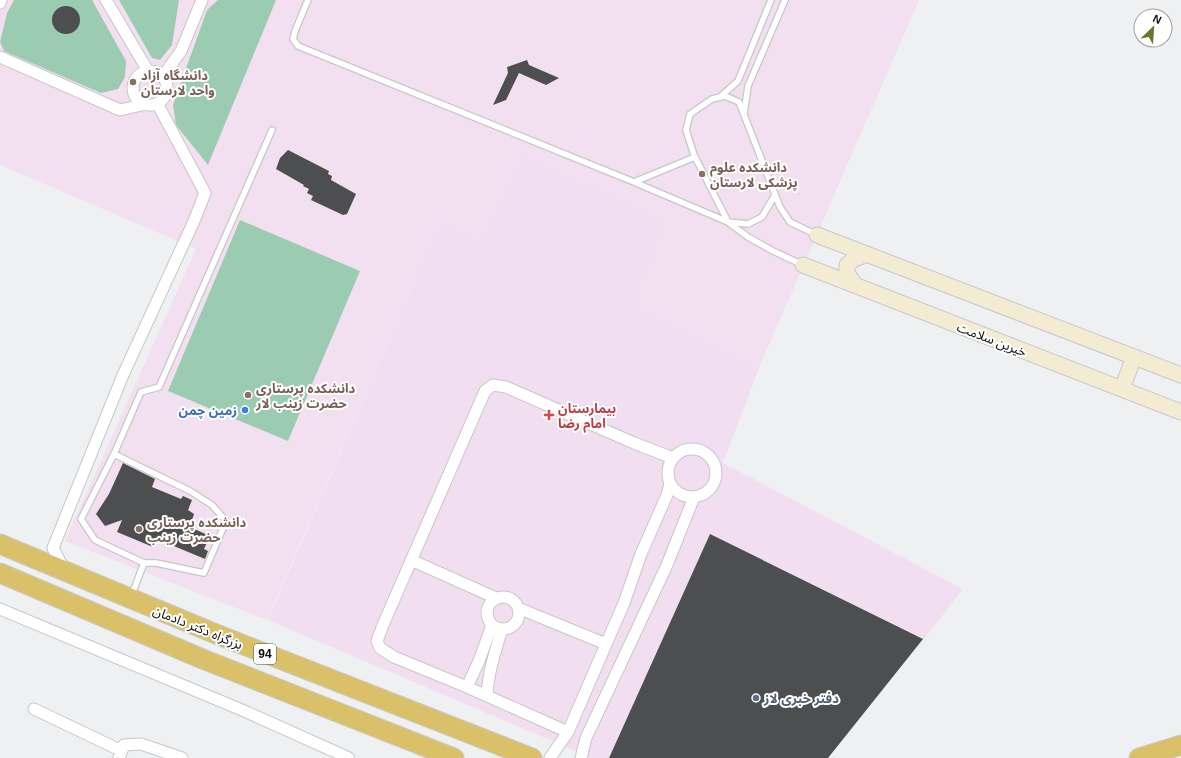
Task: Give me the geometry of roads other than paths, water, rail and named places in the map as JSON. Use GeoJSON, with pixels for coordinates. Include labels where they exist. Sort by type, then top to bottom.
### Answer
{"type":"FeatureCollection","features":[{"type":"Feature","properties":{"kind":"highway","name":"بزرگراه دکتر دادمان"},"geometry":{"type":"LineString","coordinates":[[0,544],[216,634],[532,758]]}},
{"type":"Feature","properties":{"kind":"highway","name":"بزرگراه دکتر دادمان"},"geometry":{"type":"LineString","coordinates":[[0,573],[205,660],[454,758]]}},
{"type":"Feature","properties":{"kind":"highway"},"geometry":{"type":"LineString","coordinates":[[205,660],[216,634]]}},
{"type":"Feature","properties":{"kind":"highway"},"geometry":{"type":"LineString","coordinates":[[1139,758],[1181,746]]}},
{"type":"Feature","properties":{"kind":"street"},"geometry":{"type":"LineString","coordinates":[[106,0],[148,71]]}},
{"type":"Feature","properties":{"kind":"street"},"geometry":{"type":"LineString","coordinates":[[163,76],[181,51],[202,0]]}},
{"type":"Feature","properties":{"kind":"street"},"geometry":{"type":"LineString","coordinates":[[0,57],[120,110],[146,104]]}},
{"type":"Feature","properties":{"kind":"street"},"geometry":{"type":"LineString","coordinates":[[148,71],[158,73],[163,76],[168,86],[162,100],[152,105],[140,102],[136,97],[133,86],[138,76],[148,71]]}},
{"type":"Feature","properties":{"kind":"street"},"geometry":{"type":"LineString","coordinates":[[64,571],[53,548],[123,375],[206,193],[157,103]]}},
{"type":"Feature","properties":{"kind":"street"},"geometry":{"type":"LineString","coordinates":[[817,235],[1181,375]]}},
{"type":"Feature","properties":{"kind":"street"},"geometry":{"type":"LineString","coordinates":[[855,285],[847,273],[847,265],[854,259],[867,254]]}},
{"type":"Feature","properties":{"kind":"street","name":"خیرین سلامت"},"geometry":{"type":"LineString","coordinates":[[803,265],[1181,412]]}},
{"type":"Feature","properties":{"kind":"street"},"geometry":{"type":"LineString","coordinates":[[1122,389],[1134,357]]}},
{"type":"Feature","properties":{"kind":"street"},"geometry":{"type":"LineString","coordinates":[[568,732],[394,656],[380,648],[377,641],[382,625],[485,390],[493,385],[506,387],[634,443],[673,458]]}},
{"type":"Feature","properties":{"kind":"street"},"geometry":{"type":"LineString","coordinates":[[550,758],[568,732],[624,603],[641,554],[667,495],[670,484],[669,480],[668,472],[669,465],[673,458],[678,453],[686,449],[701,450],[708,454],[716,468],[714,484],[702,495],[694,497],[679,493],[669,480]]}},
{"type":"Feature","properties":{"kind":"street"},"geometry":{"type":"LineString","coordinates":[[582,758],[586,738],[667,565],[694,497]]}},
{"type":"Feature","properties":{"kind":"street"},"geometry":{"type":"LineString","coordinates":[[411,560],[496,598],[507,598],[515,603],[518,608],[518,618],[516,623],[507,629],[497,627],[488,621],[488,605],[496,598]]}},
{"type":"Feature","properties":{"kind":"street"},"geometry":{"type":"LineString","coordinates":[[518,608],[606,644]]}},
{"type":"Feature","properties":{"kind":"street"},"geometry":{"type":"LineString","coordinates":[[0,609],[242,710],[348,758]]}},
{"type":"Feature","properties":{"kind":"street"},"geometry":{"type":"LineString","coordinates":[[467,687],[497,627]]}},
{"type":"Feature","properties":{"kind":"street"},"geometry":{"type":"LineString","coordinates":[[487,696],[487,683],[492,664],[497,627]]}},
{"type":"Feature","properties":{"kind":"street"},"geometry":{"type":"LineString","coordinates":[[34,709],[120,754],[124,745],[141,744],[182,758]]}},
{"type":"Feature","properties":{"kind":"lane"},"geometry":{"type":"LineString","coordinates":[[308,0],[293,39],[298,46],[634,182],[728,222],[773,251],[803,265]]}},
{"type":"Feature","properties":{"kind":"lane"},"geometry":{"type":"LineString","coordinates":[[720,97],[738,81],[770,0]]}},
{"type":"Feature","properties":{"kind":"lane"},"geometry":{"type":"LineString","coordinates":[[744,114],[748,86],[785,0]]}},
{"type":"Feature","properties":{"kind":"lane"},"geometry":{"type":"LineString","coordinates":[[728,222],[695,157],[686,130],[690,114],[712,99],[725,96],[739,102],[780,207],[790,222],[817,235]]}},
{"type":"Feature","properties":{"kind":"lane"},"geometry":{"type":"LineString","coordinates":[[114,454],[190,491],[212,505],[226,521],[204,572],[156,563],[144,563],[96,540],[81,519],[114,454],[140,392],[159,387],[272,130]]}},
{"type":"Feature","properties":{"kind":"lane"},"geometry":{"type":"LineString","coordinates":[[634,182],[695,157]]}},
{"type":"Feature","properties":{"kind":"lane"},"geometry":{"type":"LineString","coordinates":[[728,222],[748,224],[762,217],[775,194]]}},
{"type":"Feature","properties":{"kind":"lane"},"geometry":{"type":"LineString","coordinates":[[130,599],[144,563]]}},
{"type":"Feature","properties":{"kind":"place","name":"دانشگاه آزاد واحد لارستان"},"geometry":{"type":"Point","coordinates":[133,82]}},
{"type":"Feature","properties":{"kind":"place","name":"دانشکده علوم پزشکی لارستان"},"geometry":{"type":"Point","coordinates":[702,174]}},
{"type":"Feature","properties":{"kind":"place","name":"دانشکده پرستاری حضرت زینب لار"},"geometry":{"type":"Point","coordinates":[248,395]}},
{"type":"Feature","properties":{"kind":"place","name":"زمین چمن"},"geometry":{"type":"Point","coordinates":[245,410]}},
{"type":"Feature","properties":{"kind":"place","name":"بیمارستان امام رضا"},"geometry":{"type":"Point","coordinates":[549,415]}},
{"type":"Feature","properties":{"kind":"place","name":"دانشکده پرستاری حضرت زینب"},"geometry":{"type":"Point","coordinates":[139,529]}},
{"type":"Feature","properties":{"kind":"place","name":"دفتر خبری لاز"},"geometry":{"type":"Point","coordinates":[756,698]}}]}
